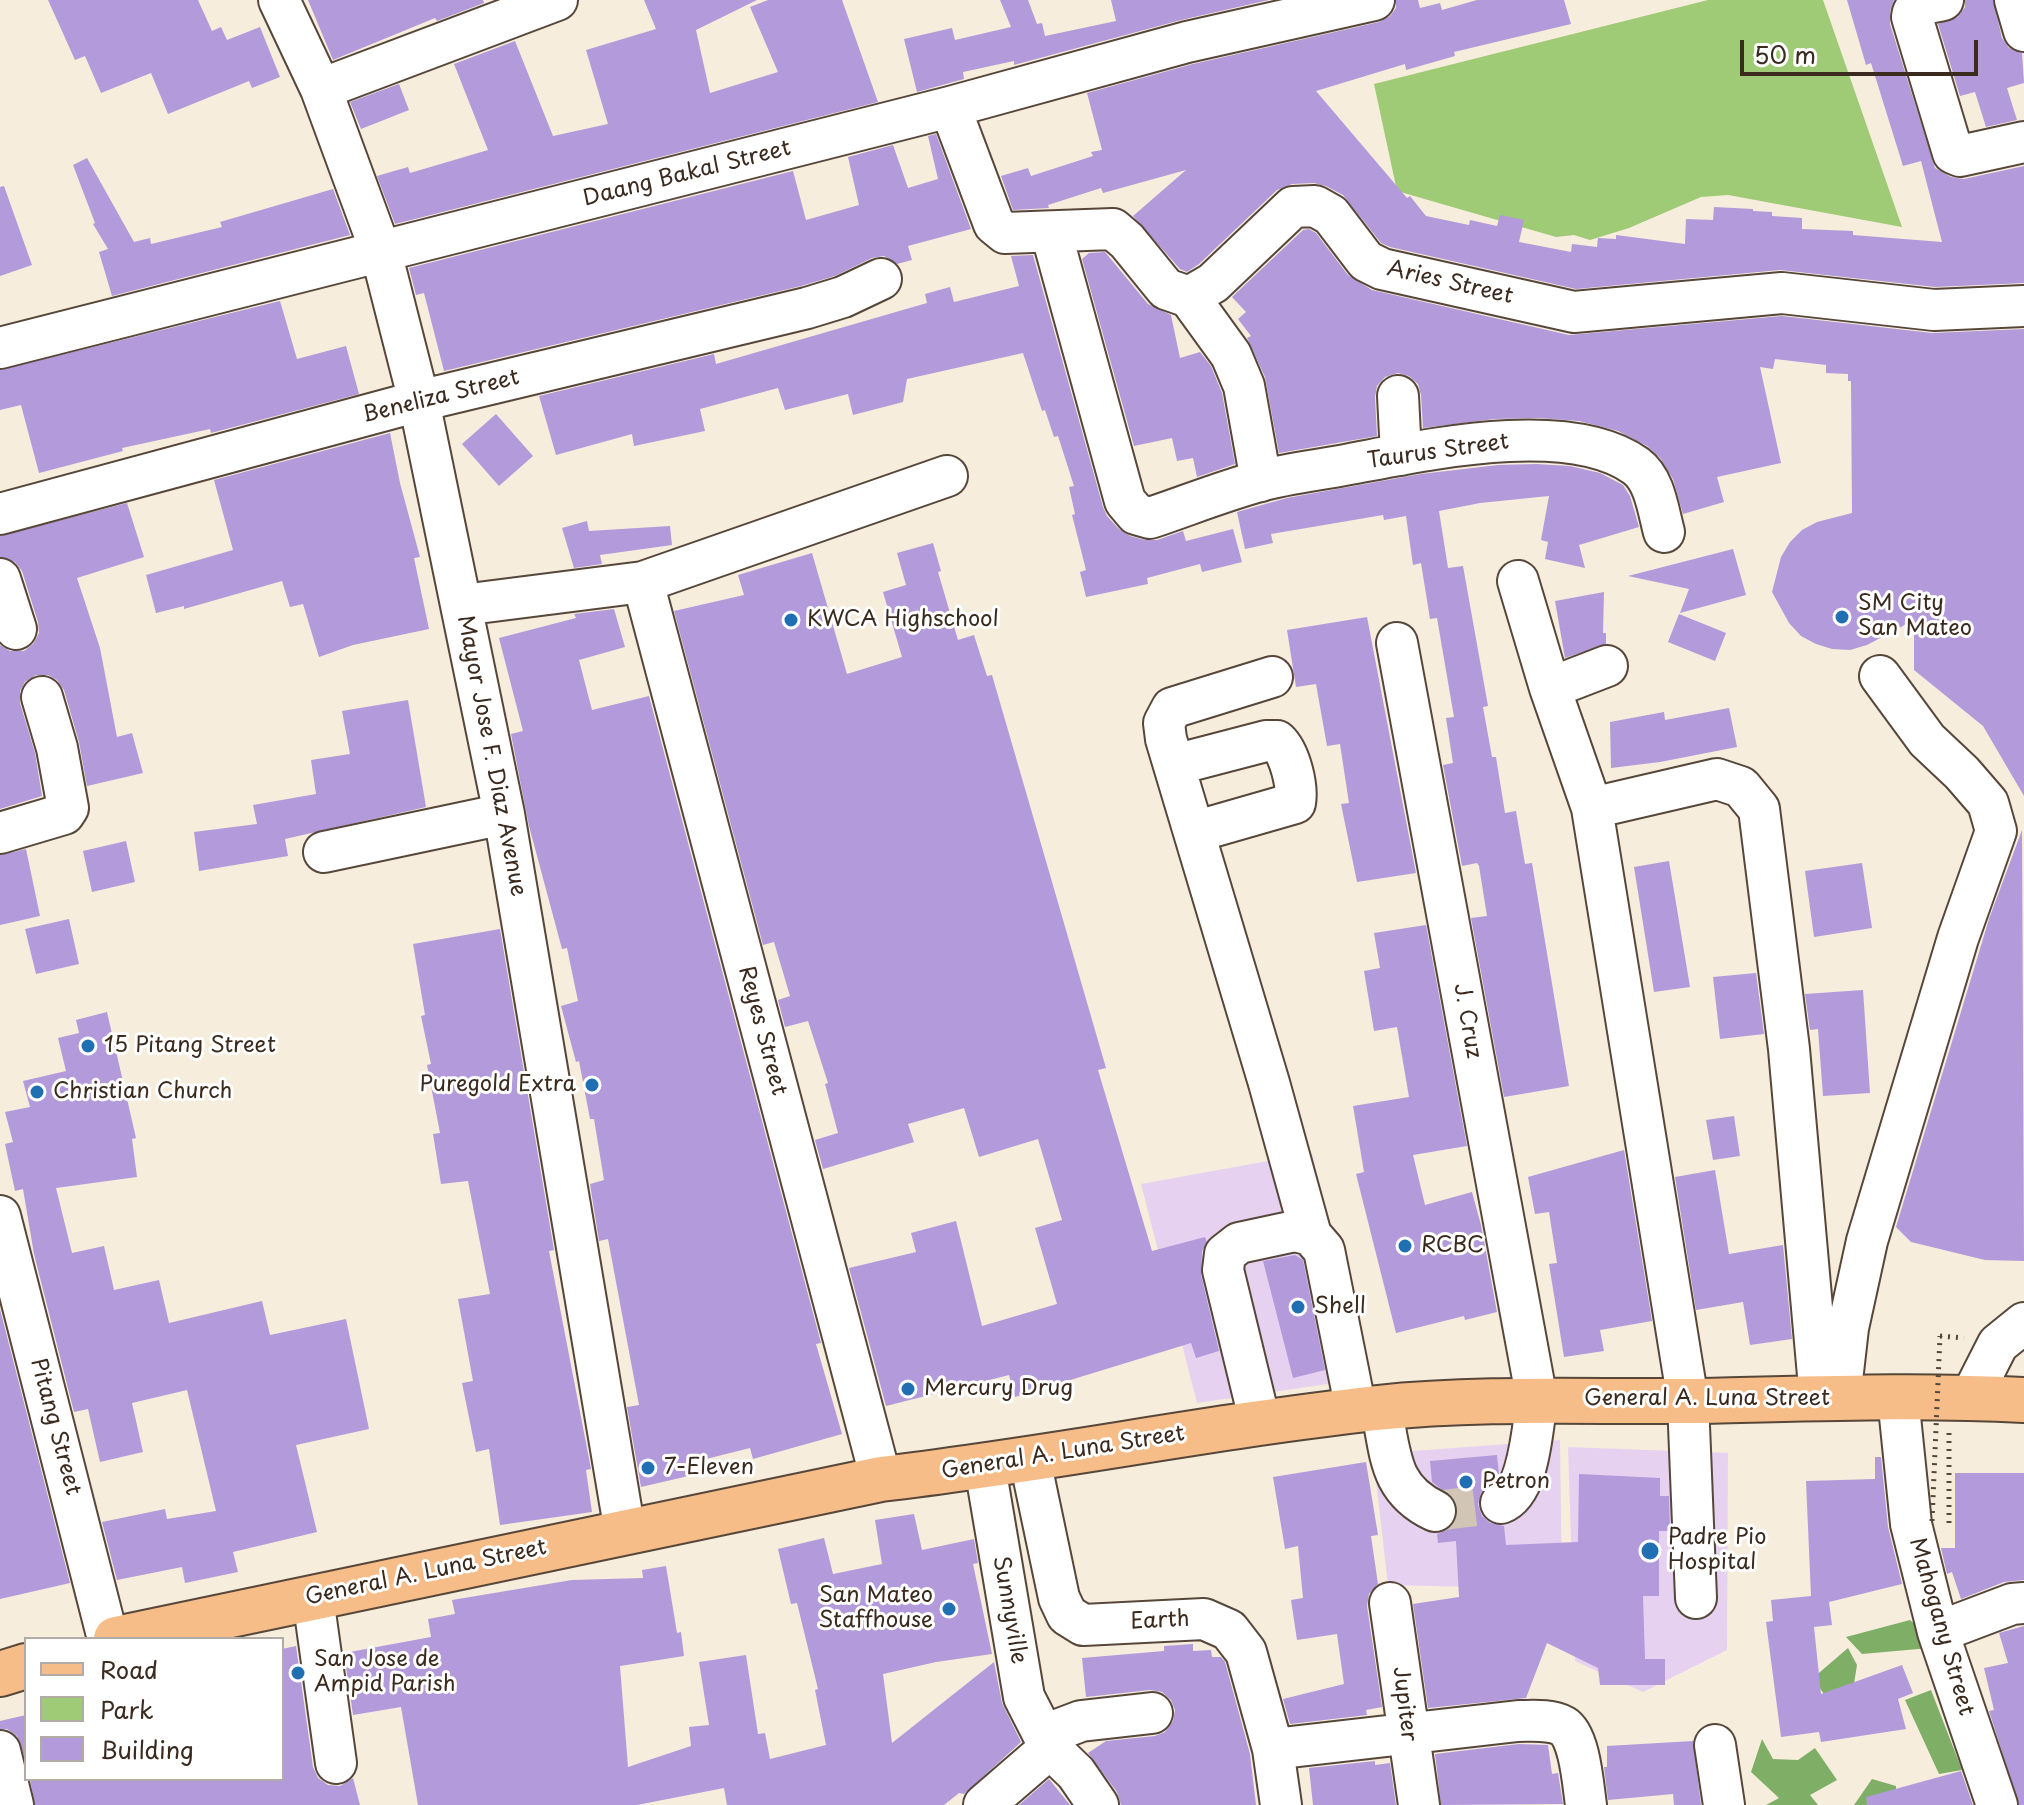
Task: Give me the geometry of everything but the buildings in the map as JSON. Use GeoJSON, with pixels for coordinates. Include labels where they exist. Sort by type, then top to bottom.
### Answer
{"type":"FeatureCollection","features":[{"type":"Feature","properties":{"kind":"main road","name":"General A. Luna Street"},"geometry":{"type":"LineString","coordinates":[[126,1637],[881,1479],[985,1467],[1260,1422],[1368,1409],[1537,1400],[1960,1397],[2024,1400]]}},
{"type":"Feature","properties":{"kind":"main road"},"geometry":{"type":"LineString","coordinates":[[0,1674],[24,1667]]}},
{"type":"Feature","properties":{"kind":"street","name":"Mayor Jose F. Diaz Avenue"},"geometry":{"type":"LineString","coordinates":[[279,0],[321,89],[381,252],[419,401],[504,814],[625,1532]]}},
{"type":"Feature","properties":{"kind":"street"},"geometry":{"type":"LineString","coordinates":[[321,89],[557,0]]}},
{"type":"Feature","properties":{"kind":"street","name":"Daang Bakal Street"},"geometry":{"type":"LineString","coordinates":[[0,348],[950,107],[1187,42],[1374,0]]}},
{"type":"Feature","properties":{"kind":"street"},"geometry":{"type":"LineString","coordinates":[[1943,0],[1917,7],[1912,17],[1953,153],[1960,156],[2024,142]]}},
{"type":"Feature","properties":{"kind":"street"},"geometry":{"type":"LineString","coordinates":[[2015,0],[2024,31]]}},
{"type":"Feature","properties":{"kind":"street"},"geometry":{"type":"LineString","coordinates":[[950,107],[994,224],[1005,233],[1113,229],[1127,241],[1166,289],[1189,297],[1231,355],[1244,386],[1261,481]]}},
{"type":"Feature","properties":{"kind":"street","name":"Aries Street"},"geometry":{"type":"LineString","coordinates":[[1189,297],[1213,283],[1293,207],[1315,206],[1331,215],[1366,261],[1382,269],[1574,312],[1782,293],[1934,310],[2024,306]]}},
{"type":"Feature","properties":{"kind":"street","name":"Taurus Street"},"geometry":{"type":"LineString","coordinates":[[1051,232],[1125,501],[1136,514],[1150,518],[1261,481],[1401,455],[1490,441],[1559,440],[1617,455],[1637,467],[1651,485],[1664,532]]}},
{"type":"Feature","properties":{"kind":"street","name":"Beneliza Street"},"geometry":{"type":"LineString","coordinates":[[0,514],[419,401],[807,308],[843,297],[881,279]]}},
{"type":"Feature","properties":{"kind":"street"},"geometry":{"type":"LineString","coordinates":[[1398,396],[1401,455]]}},
{"type":"Feature","properties":{"kind":"street"},"geometry":{"type":"LineString","coordinates":[[462,605],[643,582],[947,476]]}},
{"type":"Feature","properties":{"kind":"street"},"geometry":{"type":"LineString","coordinates":[[0,579],[16,629]]}},
{"type":"Feature","properties":{"kind":"street"},"geometry":{"type":"LineString","coordinates":[[1518,581],[1550,688],[1592,808],[1688,1401],[1696,1598]]}},
{"type":"Feature","properties":{"kind":"street","name":"Reyes Street"},"geometry":{"type":"LineString","coordinates":[[643,582],[881,1479]]}},
{"type":"Feature","properties":{"kind":"street","name":"J. Cruz"},"geometry":{"type":"LineString","coordinates":[[1397,643],[1537,1400]]}},
{"type":"Feature","properties":{"kind":"street"},"geometry":{"type":"LineString","coordinates":[[1550,688],[1607,666]]}},
{"type":"Feature","properties":{"kind":"street"},"geometry":{"type":"LineString","coordinates":[[1830,1398],[1867,1241],[1958,938],[1996,831],[1988,803],[1927,740],[1880,676]]}},
{"type":"Feature","properties":{"kind":"street"},"geometry":{"type":"LineString","coordinates":[[1272,677],[1172,708],[1164,723],[1311,1235],[1324,1250],[1368,1409],[1398,1481],[1415,1501],[1435,1511]]}},
{"type":"Feature","properties":{"kind":"street"},"geometry":{"type":"LineString","coordinates":[[0,833],[64,814],[68,808],[57,748],[42,697]]}},
{"type":"Feature","properties":{"kind":"street"},"geometry":{"type":"LineString","coordinates":[[1174,765],[1266,741],[1277,741],[1284,747],[1297,794],[1295,803],[1194,832]]}},
{"type":"Feature","properties":{"kind":"street"},"geometry":{"type":"LineString","coordinates":[[1592,808],[1717,779],[1741,787],[1759,809],[1830,1398]]}},
{"type":"Feature","properties":{"kind":"street"},"geometry":{"type":"LineString","coordinates":[[324,852],[504,814]]}},
{"type":"Feature","properties":{"kind":"street","name":"Pitang Street"},"geometry":{"type":"LineString","coordinates":[[0,1216],[107,1637]]}},
{"type":"Feature","properties":{"kind":"street"},"geometry":{"type":"LineString","coordinates":[[1260,1422],[1223,1270],[1225,1254],[1239,1243],[1295,1231],[1311,1235]]}},
{"type":"Feature","properties":{"kind":"street"},"geometry":{"type":"LineString","coordinates":[[1960,1397],[1998,1344],[2024,1323]]}},
{"type":"Feature","properties":{"kind":"street","name":"Mahogany Street"},"geometry":{"type":"LineString","coordinates":[[1898,1397],[1911,1524],[1938,1632],[1997,1805]]}},
{"type":"Feature","properties":{"kind":"street"},"geometry":{"type":"LineString","coordinates":[[1501,1503],[1511,1499],[1518,1490],[1537,1400]]}},
{"type":"Feature","properties":{"kind":"street","name":"Earth"},"geometry":{"type":"LineString","coordinates":[[1030,1460],[1059,1598],[1067,1615],[1083,1625],[1204,1619],[1229,1630],[1246,1652],[1273,1749],[1281,1805]]}},
{"type":"Feature","properties":{"kind":"street","name":"Sunnyville"},"geometry":{"type":"LineString","coordinates":[[985,1467],[1024,1697],[1047,1742]]}},
{"type":"Feature","properties":{"kind":"street"},"geometry":{"type":"LineString","coordinates":[[313,1598],[336,1763]]}},
{"type":"Feature","properties":{"kind":"street","name":"Jupiter"},"geometry":{"type":"LineString","coordinates":[[1390,1603],[1419,1805]]}},
{"type":"Feature","properties":{"kind":"street"},"geometry":{"type":"LineString","coordinates":[[1938,1632],[2012,1604],[2024,1603]]}},
{"type":"Feature","properties":{"kind":"street"},"geometry":{"type":"LineString","coordinates":[[984,1805],[1047,1742],[1081,1721],[1152,1713]]}},
{"type":"Feature","properties":{"kind":"street"},"geometry":{"type":"LineString","coordinates":[[1273,1749],[1518,1721],[1551,1722],[1565,1727],[1575,1739],[1586,1805]]}},
{"type":"Feature","properties":{"kind":"street"},"geometry":{"type":"LineString","coordinates":[[1047,1742],[1076,1773],[1098,1805]]}},
{"type":"Feature","properties":{"kind":"street"},"geometry":{"type":"LineString","coordinates":[[1715,1745],[1724,1805]]}},
{"type":"Feature","properties":{"kind":"street"},"geometry":{"type":"LineString","coordinates":[[0,1751],[13,1805]]}},
{"type":"Feature","properties":{"kind":"path"},"geometry":{"type":"LineString","coordinates":[[1932,1521],[1940,1336]]}},
{"type":"Feature","properties":{"kind":"path"},"geometry":{"type":"LineString","coordinates":[[1950,1496],[1960,1397]]}},
{"type":"Feature","properties":{"kind":"shaded area"},"geometry":{"type":"Polygon","coordinates":[[[1312,1153],[1362,1379],[1197,1403],[1141,1184],[1312,1153]]]}},
{"type":"Feature","properties":{"kind":"shaded area"},"geometry":{"type":"Polygon","coordinates":[[[1560,1440],[1562,1589],[1388,1585],[1373,1454],[1560,1440]]]}},
{"type":"Feature","properties":{"kind":"shaded area","name":"Padre Pio Hospital"},"geometry":{"type":"Polygon","coordinates":[[[1568,1447],[1728,1453],[1727,1650],[1643,1692],[1575,1661],[1568,1447]]]}},
{"type":"Feature","properties":{"kind":"green space"},"geometry":{"type":"Polygon","coordinates":[[[1708,0],[1823,0],[1902,227],[1728,195],[1701,197],[1629,228],[1590,240],[1574,235],[1556,237],[1397,191],[1374,84],[1708,0]]]}},
{"type":"Feature","properties":{"kind":"green space"},"geometry":{"type":"Polygon","coordinates":[[[1910,1620],[1941,1647],[1862,1654],[1846,1637],[1910,1620]]]}},
{"type":"Feature","properties":{"kind":"green space"},"geometry":{"type":"Polygon","coordinates":[[[1848,1648],[1857,1665],[1852,1696],[1824,1694],[1813,1678],[1848,1648]]]}},
{"type":"Feature","properties":{"kind":"green space"},"geometry":{"type":"Polygon","coordinates":[[[1931,1690],[1962,1770],[1939,1774],[1905,1700],[1931,1690]]]}},
{"type":"Feature","properties":{"kind":"green space"},"geometry":{"type":"Polygon","coordinates":[[[1762,1739],[1773,1759],[1798,1760],[1815,1748],[1837,1780],[1810,1795],[1818,1805],[1766,1805],[1779,1798],[1751,1772],[1762,1739]]]}},
{"type":"Feature","properties":{"kind":"green space"},"geometry":{"type":"Polygon","coordinates":[[[1872,1779],[1896,1786],[1896,1805],[1854,1805],[1872,1779]]]}},
{"type":"Feature","properties":{"kind":"tunnel"},"geometry":{"type":"LineString","coordinates":[[1435,1511],[1501,1503]]}},
{"type":"Feature","properties":{"kind":"place","name":"SM City San Mateo"},"geometry":{"type":"Point","coordinates":[1842,617]}},
{"type":"Feature","properties":{"kind":"place","name":"KWCA Highschool"},"geometry":{"type":"Point","coordinates":[791,620]}},
{"type":"Feature","properties":{"kind":"place","name":"15 Pitang Street"},"geometry":{"type":"Point","coordinates":[88,1046]}},
{"type":"Feature","properties":{"kind":"place","name":"Puregold Extra"},"geometry":{"type":"Point","coordinates":[592,1085]}},
{"type":"Feature","properties":{"kind":"place","name":"Christian Church"},"geometry":{"type":"Point","coordinates":[37,1092]}},
{"type":"Feature","properties":{"kind":"place","name":"RCBC"},"geometry":{"type":"Point","coordinates":[1405,1246]}},
{"type":"Feature","properties":{"kind":"place","name":"Shell"},"geometry":{"type":"Point","coordinates":[1298,1307]}},
{"type":"Feature","properties":{"kind":"place","name":"Mercury Drug"},"geometry":{"type":"Point","coordinates":[908,1389]}},
{"type":"Feature","properties":{"kind":"place","name":"7-Eleven"},"geometry":{"type":"Point","coordinates":[648,1468]}},
{"type":"Feature","properties":{"kind":"place","name":"Petron"},"geometry":{"type":"Point","coordinates":[1466,1482]}},
{"type":"Feature","properties":{"kind":"place","name":"Padre Pio Hospital"},"geometry":{"type":"Point","coordinates":[1650,1551]}},
{"type":"Feature","properties":{"kind":"place","name":"San Mateo Staffhouse"},"geometry":{"type":"Point","coordinates":[949,1609]}},
{"type":"Feature","properties":{"kind":"place","name":"San Jose de Ampid Parish"},"geometry":{"type":"Point","coordinates":[298,1673]}}]}
